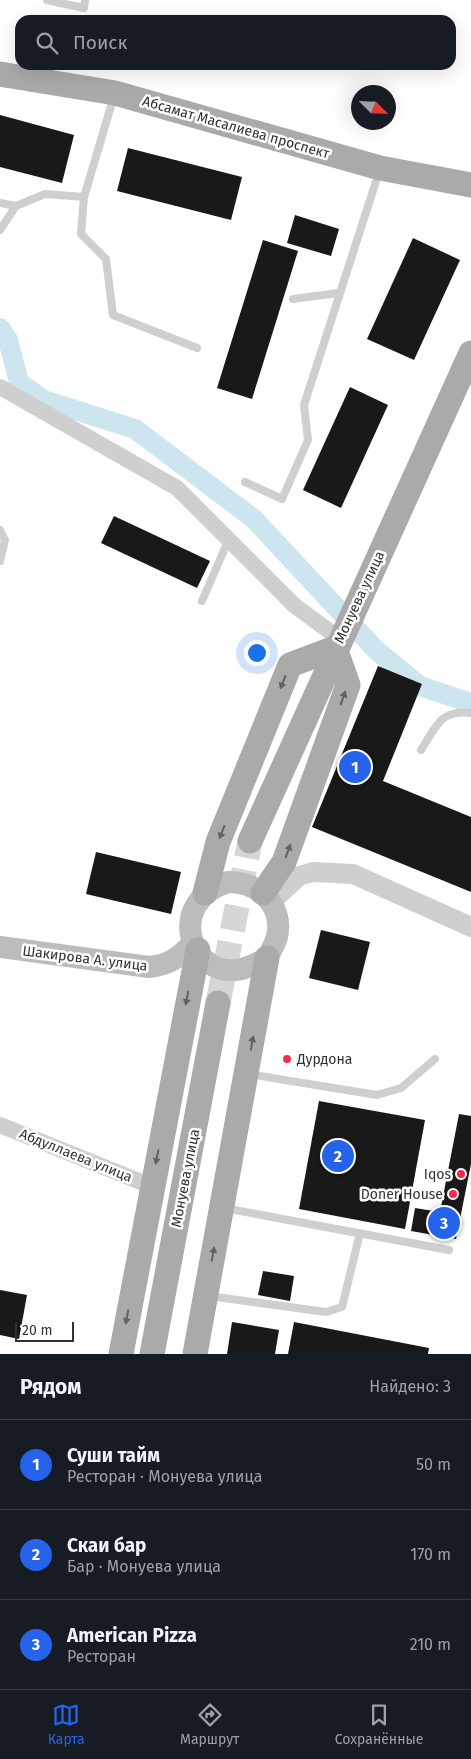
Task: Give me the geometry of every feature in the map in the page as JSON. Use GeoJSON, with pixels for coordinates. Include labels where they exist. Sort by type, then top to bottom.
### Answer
{"type":"FeatureCollection","features":[{"type":"Feature","properties":{"kind":"main road","name":"Абсамат Масалиева проспект"},"geometry":{"type":"LineString","coordinates":[[0,74],[115,93],[380,168],[471,185]]}},
{"type":"Feature","properties":{"kind":"main road","name":"Монуева улица"},"geometry":{"type":"LineString","coordinates":[[250,842],[343,631],[471,353]]}},
{"type":"Feature","properties":{"kind":"main road"},"geometry":{"type":"LineString","coordinates":[[267,897],[284,862],[348,685],[343,631],[290,666],[218,842],[206,893],[192,914],[189,933],[195,947],[206,959],[228,970],[241,970],[267,958]]}},
{"type":"Feature","properties":{"kind":"main road"},"geometry":{"type":"LineString","coordinates":[[195,1354],[267,958],[276,938],[278,926],[276,913],[267,897],[252,886],[234,882],[216,886],[206,893]]}},
{"type":"Feature","properties":{"kind":"main road","name":"Шакирова А. улица"},"geometry":{"type":"LineString","coordinates":[[0,947],[149,966],[164,965],[195,947]]}},
{"type":"Feature","properties":{"kind":"main road"},"geometry":{"type":"LineString","coordinates":[[121,1354],[195,947]]}},
{"type":"Feature","properties":{"kind":"main road","name":"Монуева улица"},"geometry":{"type":"LineString","coordinates":[[152,1354],[218,1003]]}},
{"type":"Feature","properties":{"kind":"street"},"geometry":{"type":"LineString","coordinates":[[0,387],[176,488],[295,606],[343,631]]}},
{"type":"Feature","properties":{"kind":"street"},"geometry":{"type":"LineString","coordinates":[[267,897],[299,876],[313,872],[353,874],[471,927]]}},
{"type":"Feature","properties":{"kind":"street","name":"Абдуллаева улица"},"geometry":{"type":"LineString","coordinates":[[0,1125],[151,1186]]}},
{"type":"Feature","properties":{"kind":"lane"},"geometry":{"type":"LineString","coordinates":[[47,0],[84,8],[85,0]]}},
{"type":"Feature","properties":{"kind":"lane"},"geometry":{"type":"LineString","coordinates":[[115,93],[84,197],[81,234],[106,259],[113,315],[197,348]]}},
{"type":"Feature","properties":{"kind":"lane"},"geometry":{"type":"LineString","coordinates":[[245,482],[282,499],[308,440],[304,404],[338,293],[380,168]]}},
{"type":"Feature","properties":{"kind":"lane"},"geometry":{"type":"LineString","coordinates":[[0,204],[16,206],[44,194],[84,197]]}},
{"type":"Feature","properties":{"kind":"lane"},"geometry":{"type":"LineString","coordinates":[[0,230],[16,206]]}},
{"type":"Feature","properties":{"kind":"lane"},"geometry":{"type":"LineString","coordinates":[[293,299],[338,293]]}},
{"type":"Feature","properties":{"kind":"lane"},"geometry":{"type":"LineString","coordinates":[[0,530],[5,540],[0,561]]}},
{"type":"Feature","properties":{"kind":"lane"},"geometry":{"type":"LineString","coordinates":[[202,600],[228,541]]}},
{"type":"Feature","properties":{"kind":"lane"},"geometry":{"type":"LineString","coordinates":[[421,750],[445,715],[453,711],[471,713]]}},
{"type":"Feature","properties":{"kind":"lane"},"geometry":{"type":"LineString","coordinates":[[246,1073],[377,1095],[401,1088],[435,1059]]}},
{"type":"Feature","properties":{"kind":"lane"},"geometry":{"type":"LineString","coordinates":[[222,1207],[449,1250]]}},
{"type":"Feature","properties":{"kind":"lane"},"geometry":{"type":"LineString","coordinates":[[205,1295],[326,1312],[342,1307],[360,1233]]}},
{"type":"Feature","properties":{"kind":"building"},"geometry":{"type":"Polygon","coordinates":[[[0,115],[74,135],[62,183],[0,167],[0,115]]]}},
{"type":"Feature","properties":{"kind":"building"},"geometry":{"type":"Polygon","coordinates":[[[128,148],[242,177],[231,220],[117,191],[128,148]]]}},
{"type":"Feature","properties":{"kind":"building"},"geometry":{"type":"Polygon","coordinates":[[[295,215],[339,229],[331,256],[287,243],[295,215]]]}},
{"type":"Feature","properties":{"kind":"building"},"geometry":{"type":"Polygon","coordinates":[[[413,238],[460,260],[414,360],[367,339],[413,238]]]}},
{"type":"Feature","properties":{"kind":"building"},"geometry":{"type":"Polygon","coordinates":[[[263,240],[298,251],[252,399],[217,388],[263,240]]]}},
{"type":"Feature","properties":{"kind":"building"},"geometry":{"type":"Polygon","coordinates":[[[350,387],[388,405],[341,508],[303,490],[350,387]]]}},
{"type":"Feature","properties":{"kind":"building"},"geometry":{"type":"Polygon","coordinates":[[[114,516],[210,561],[197,588],[101,543],[114,516]]]}},
{"type":"Feature","properties":{"kind":"building"},"geometry":{"type":"Polygon","coordinates":[[[378,666],[422,684],[383,781],[471,817],[471,892],[312,827],[378,666]]]}},
{"type":"Feature","properties":{"kind":"building"},"geometry":{"type":"Polygon","coordinates":[[[96,852],[181,872],[171,914],[86,894],[96,852]]]}},
{"type":"Feature","properties":{"kind":"building"},"geometry":{"type":"Polygon","coordinates":[[[321,930],[370,942],[358,990],[309,978],[321,930]]]}},
{"type":"Feature","properties":{"kind":"building"},"geometry":{"type":"Polygon","coordinates":[[[319,1101],[425,1120],[405,1229],[299,1209],[319,1101]]]}},
{"type":"Feature","properties":{"kind":"building"},"geometry":{"type":"Polygon","coordinates":[[[459,1114],[471,1116],[471,1164],[456,1239],[411,1231],[415,1208],[440,1212],[459,1114]]]}},
{"type":"Feature","properties":{"kind":"building"},"geometry":{"type":"Polygon","coordinates":[[[263,1271],[294,1276],[290,1301],[258,1295],[263,1271]]]}},
{"type":"Feature","properties":{"kind":"building"},"geometry":{"type":"Polygon","coordinates":[[[0,1290],[27,1295],[19,1339],[0,1335],[0,1290]]]}},
{"type":"Feature","properties":{"kind":"building"},"geometry":{"type":"Polygon","coordinates":[[[232,1322],[279,1330],[275,1354],[227,1354],[232,1322]]]}},
{"type":"Feature","properties":{"kind":"building"},"geometry":{"type":"Polygon","coordinates":[[[294,1322],[429,1348],[428,1354],[288,1354],[294,1322]]]}},
{"type":"Feature","properties":{"kind":"waterway"},"geometry":{"type":"LineString","coordinates":[[0,328],[8,340],[19,382],[44,400],[135,429],[254,519],[376,650],[420,686],[471,703]]}},
{"type":"Feature","properties":{"kind":"tunnel"},"geometry":{"type":"LineString","coordinates":[[218,1003],[250,841]]}},
{"type":"Feature","properties":{"kind":"place","name":"Суши тайм"},"geometry":{"type":"Point","coordinates":[355,767]}},
{"type":"Feature","properties":{"kind":"place","name":"Дурдона"},"geometry":{"type":"Point","coordinates":[287,1059]}},
{"type":"Feature","properties":{"kind":"place","name":"Скаи бар"},"geometry":{"type":"Point","coordinates":[338,1156]}},
{"type":"Feature","properties":{"kind":"place","name":"Iqos"},"geometry":{"type":"Point","coordinates":[461,1174]}},
{"type":"Feature","properties":{"kind":"place","name":"Doner House"},"geometry":{"type":"Point","coordinates":[453,1194]}},
{"type":"Feature","properties":{"kind":"place","name":"American Pizza"},"geometry":{"type":"Point","coordinates":[444,1223]}}]}
